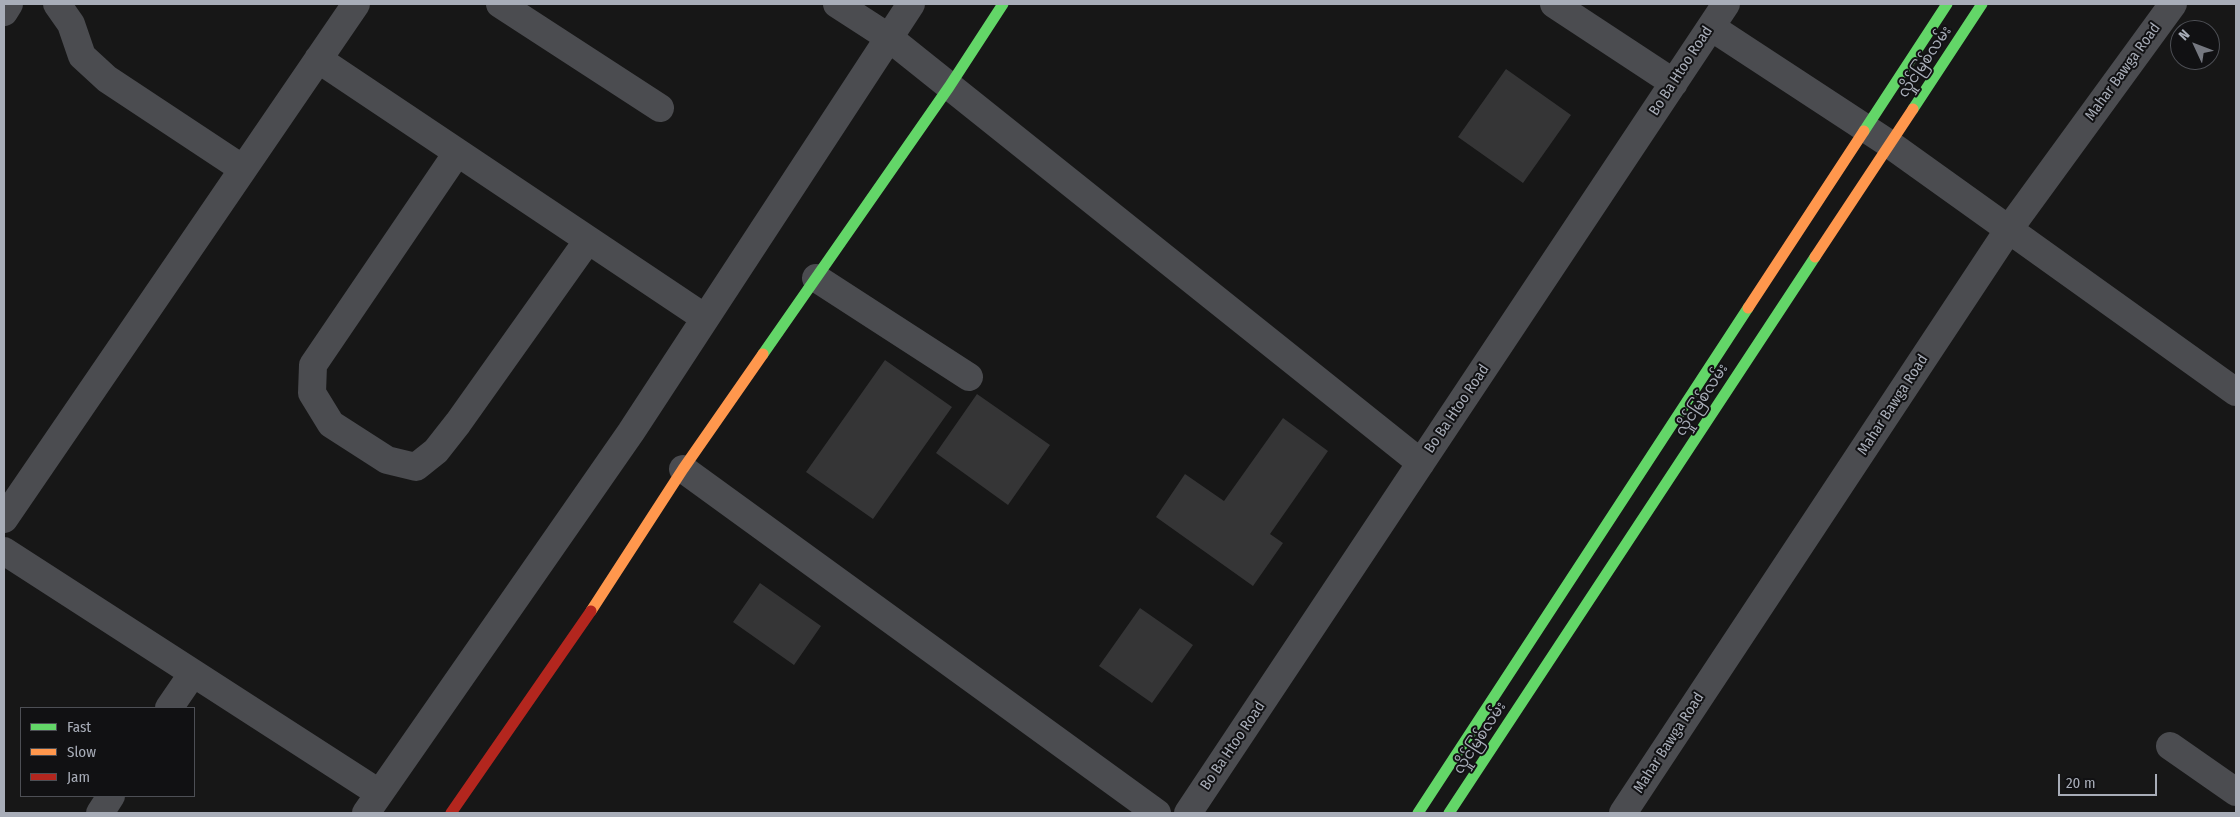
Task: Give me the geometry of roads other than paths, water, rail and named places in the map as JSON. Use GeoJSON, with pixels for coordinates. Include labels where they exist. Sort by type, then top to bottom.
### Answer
{"type":"FeatureCollection","features":[{"type":"Feature","properties":{"kind":"main road"},"geometry":{"type":"LineString","coordinates":[[450,813],[597,604],[683,469],[950,87],[1003,4]]}},
{"type":"Feature","properties":{"kind":"main road","name":"လှိုင်မြစ်လမ်း"},"geometry":{"type":"LineString","coordinates":[[1418,813],[1947,4]]}},
{"type":"Feature","properties":{"kind":"main road","name":"လှိုင်မြစ်လမ်း"},"geometry":{"type":"LineString","coordinates":[[1449,813],[1982,4]]}},
{"type":"Feature","properties":{"kind":"street"},"geometry":{"type":"LineString","coordinates":[[4,12],[9,4]]}},
{"type":"Feature","properties":{"kind":"street"},"geometry":{"type":"LineString","coordinates":[[57,4],[72,24],[82,56],[107,79],[243,169]]}},
{"type":"Feature","properties":{"kind":"street"},"geometry":{"type":"LineString","coordinates":[[4,519],[356,4]]}},
{"type":"Feature","properties":{"kind":"street"},"geometry":{"type":"LineString","coordinates":[[500,4],[660,108]]}},
{"type":"Feature","properties":{"kind":"street"},"geometry":{"type":"LineString","coordinates":[[837,4],[888,38],[1421,464]]}},
{"type":"Feature","properties":{"kind":"street"},"geometry":{"type":"LineString","coordinates":[[4,551],[192,673],[373,803],[631,432],[911,4]]}},
{"type":"Feature","properties":{"kind":"street"},"geometry":{"type":"LineString","coordinates":[[1554,4],[1674,84]]}},
{"type":"Feature","properties":{"kind":"street","name":"Bo Ba Htoo Road"},"geometry":{"type":"LineString","coordinates":[[1188,813],[1726,4]]}},
{"type":"Feature","properties":{"kind":"street","name":"Mahar Bawga Road"},"geometry":{"type":"LineString","coordinates":[[1623,813],[2009,229],[2173,4]]}},
{"type":"Feature","properties":{"kind":"street"},"geometry":{"type":"LineString","coordinates":[[1711,27],[1865,128],[2236,392]]}},
{"type":"Feature","properties":{"kind":"street"},"geometry":{"type":"LineString","coordinates":[[318,60],[705,318]]}},
{"type":"Feature","properties":{"kind":"street"},"geometry":{"type":"LineString","coordinates":[[457,153],[313,365],[312,393],[331,424],[388,460],[416,467],[436,451],[458,423],[588,240]]}},
{"type":"Feature","properties":{"kind":"street"},"geometry":{"type":"LineString","coordinates":[[816,278],[969,377]]}},
{"type":"Feature","properties":{"kind":"street"},"geometry":{"type":"LineString","coordinates":[[683,469],[1157,813]]}},
{"type":"Feature","properties":{"kind":"street"},"geometry":{"type":"LineString","coordinates":[[170,707],[192,673]]}},
{"type":"Feature","properties":{"kind":"street"},"geometry":{"type":"LineString","coordinates":[[2170,746],[2236,792]]}},
{"type":"Feature","properties":{"kind":"street"},"geometry":{"type":"LineString","coordinates":[[100,813],[110,797]]}}]}
